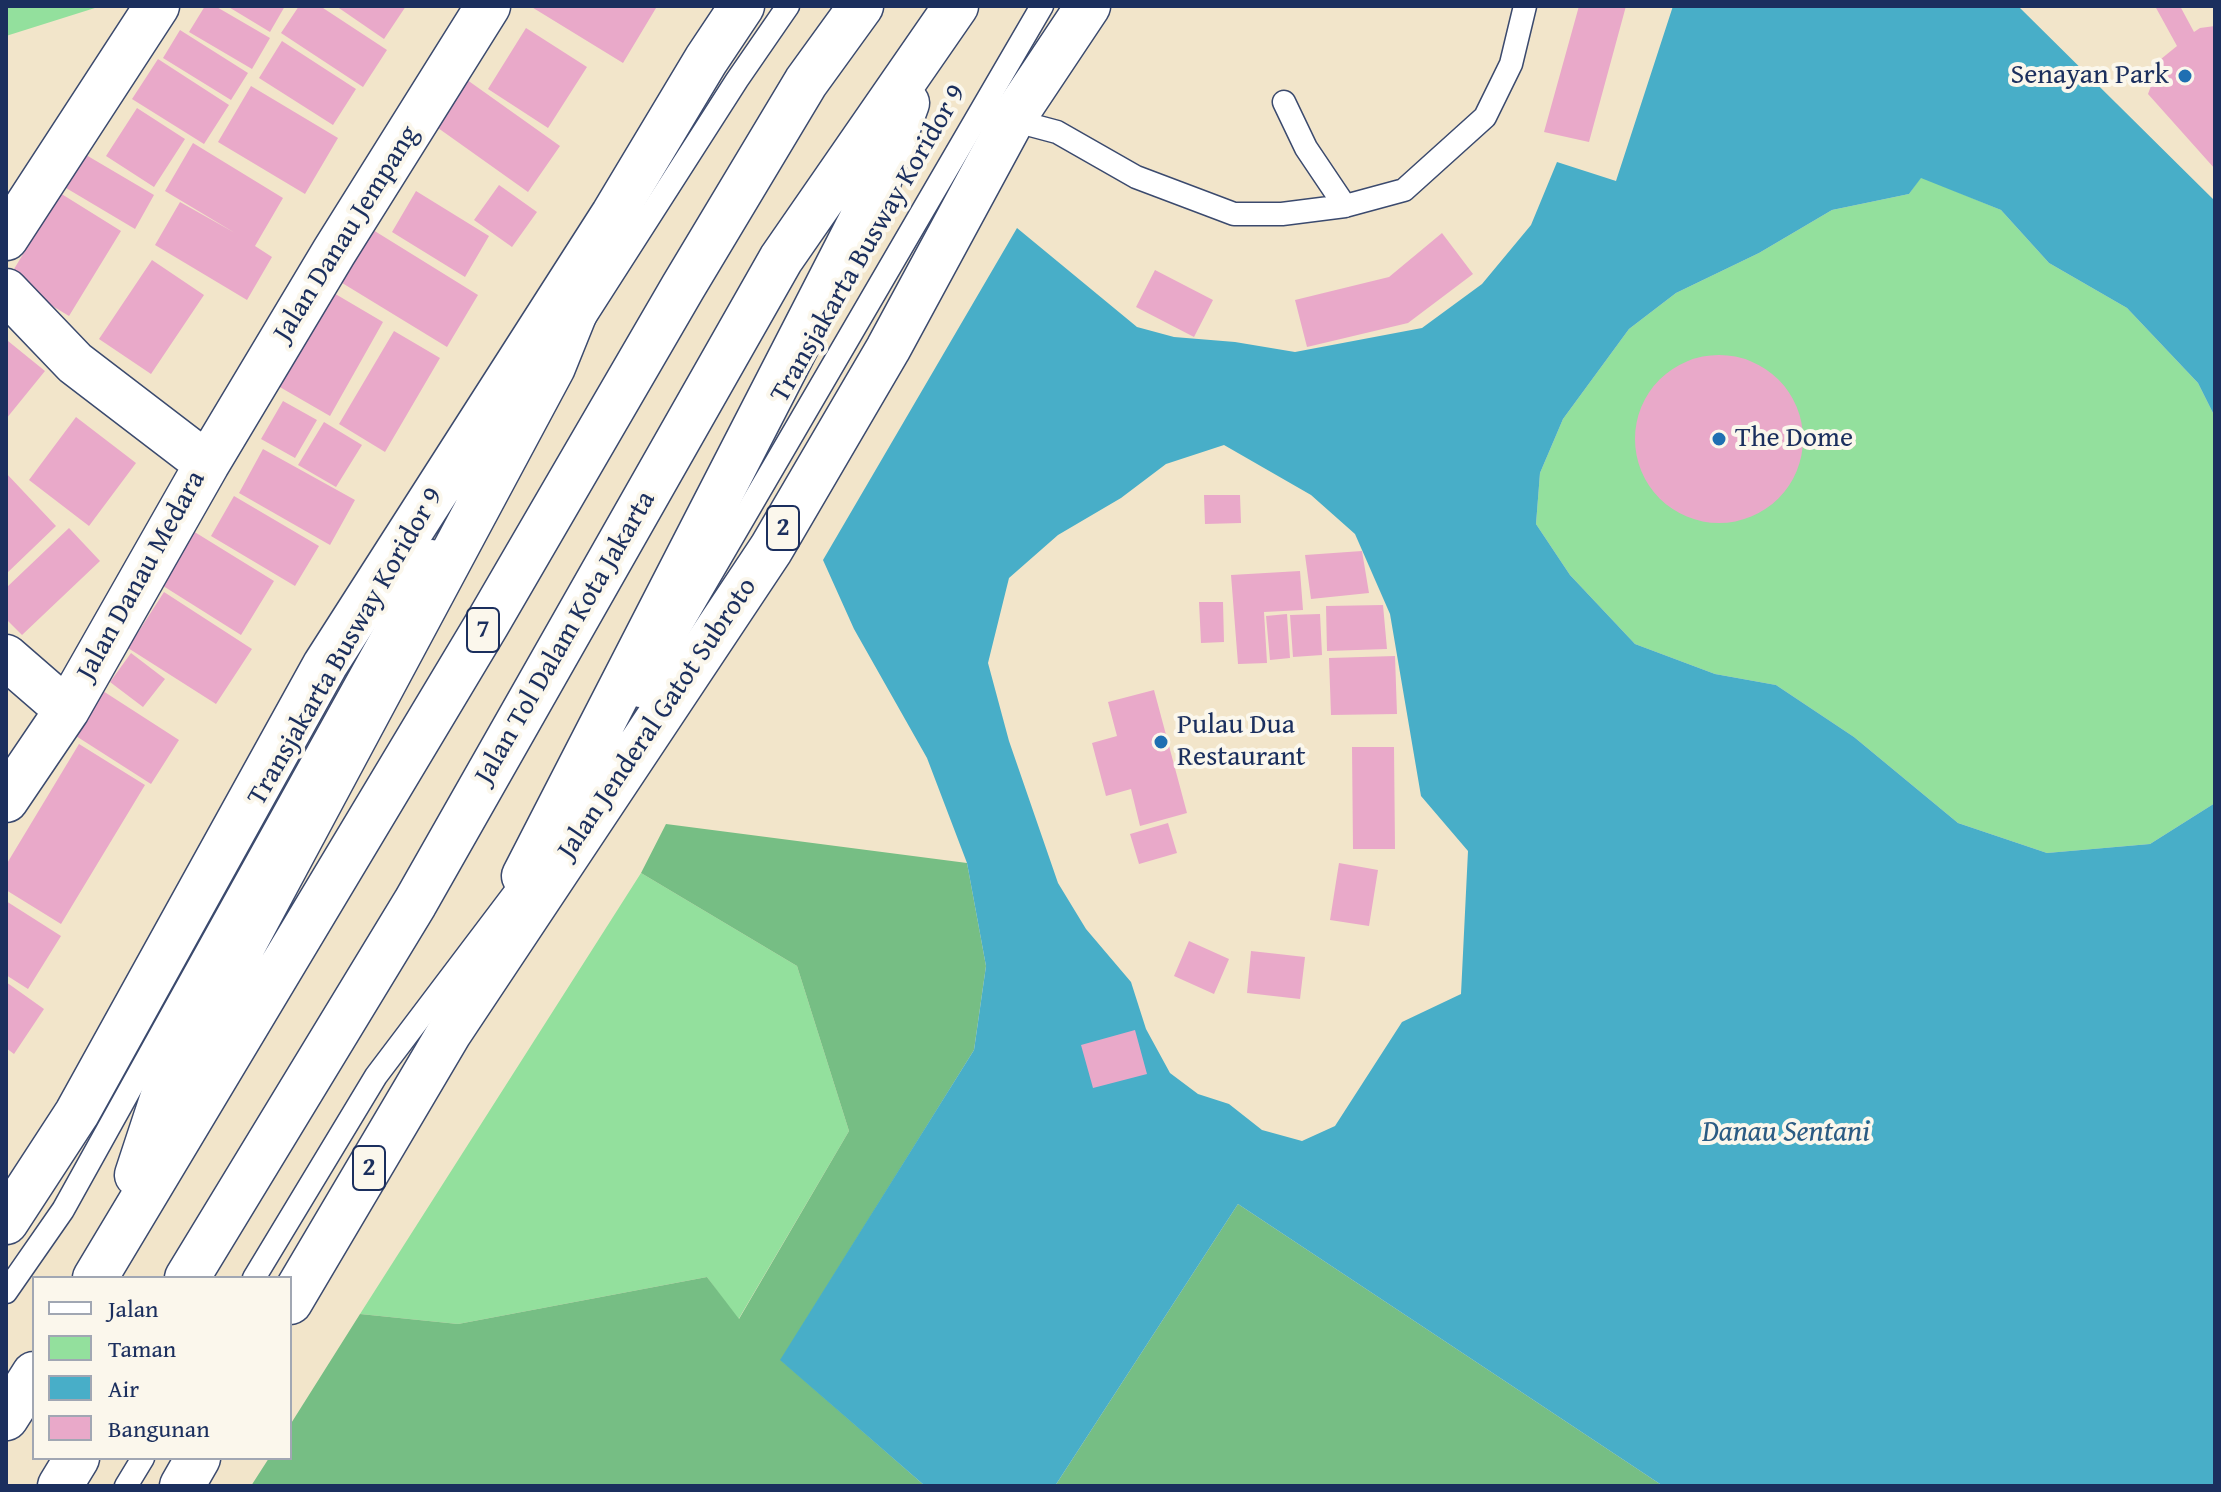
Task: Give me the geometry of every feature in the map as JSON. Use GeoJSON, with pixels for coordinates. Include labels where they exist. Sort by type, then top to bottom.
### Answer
{"type":"FeatureCollection","features":[{"type":"Feature","properties":{"kind":"main road"},"geometry":{"type":"LineString","coordinates":[[6,238],[157,6]]}},
{"type":"Feature","properties":{"kind":"main road","name":"Jalan Danau Jempang"},"geometry":{"type":"LineString","coordinates":[[207,464],[334,252],[488,6]]}},
{"type":"Feature","properties":{"kind":"main road"},"geometry":{"type":"LineString","coordinates":[[6,1222],[77,1113],[325,665],[613,215],[742,6]]}},
{"type":"Feature","properties":{"kind":"main road","name":"7"},"geometry":{"type":"LineString","coordinates":[[102,1267],[487,624],[806,82],[861,6]]}},
{"type":"Feature","properties":{"kind":"main road","name":"Jalan Tol Dalam Kota Jakarta"},"geometry":{"type":"LineString","coordinates":[[188,1276],[415,903],[781,259],[956,6]]}},
{"type":"Feature","properties":{"kind":"main road","name":"Jalan Jenderal Gatot Subroto"},"geometry":{"type":"LineString","coordinates":[[292,1299],[449,1033],[771,549],[888,349],[1012,120],[1088,6]]}},
{"type":"Feature","properties":{"kind":"main road"},"geometry":{"type":"LineString","coordinates":[[449,1033],[516,892],[873,197],[929,44]]}},
{"type":"Feature","properties":{"kind":"main road"},"geometry":{"type":"LineString","coordinates":[[102,1267],[164,1093],[553,367],[613,215]]}},
{"type":"Feature","properties":{"kind":"main road","name":"Jalan Danau Medara"},"geometry":{"type":"LineString","coordinates":[[6,291],[75,363],[207,464],[67,710],[6,800]]}},
{"type":"Feature","properties":{"kind":"main road"},"geometry":{"type":"LineString","coordinates":[[6,657],[67,710]]}},
{"type":"Feature","properties":{"kind":"main road"},"geometry":{"type":"LineString","coordinates":[[6,1418],[32,1377]]}},
{"type":"Feature","properties":{"kind":"main road"},"geometry":{"type":"LineString","coordinates":[[60,1486],[76,1460]]}},
{"type":"Feature","properties":{"kind":"main road"},"geometry":{"type":"LineString","coordinates":[[182,1486],[197,1460]]}},
{"type":"Feature","properties":{"kind":"lane","name":"Transjakarta Busway Koridor 9"},"geometry":{"type":"LineString","coordinates":[[6,1292],[63,1210],[416,575],[788,6]]}},
{"type":"Feature","properties":{"kind":"lane","name":"Transjakarta Busway Koridor 9"},"geometry":{"type":"LineString","coordinates":[[255,1276],[376,1076],[516,892],[574,808],[1042,6]]}},
{"type":"Feature","properties":{"kind":"lane"},"geometry":{"type":"LineString","coordinates":[[1012,120],[1057,132],[1136,177],[1234,214],[1282,214],[1345,206],[1404,190],[1485,117],[1511,64],[1525,6]]}},
{"type":"Feature","properties":{"kind":"lane"},"geometry":{"type":"LineString","coordinates":[[1284,102],[1306,148],[1345,206]]}},
{"type":"Feature","properties":{"kind":"lane"},"geometry":{"type":"LineString","coordinates":[[126,1486],[142,1460]]}},
{"type":"Feature","properties":{"kind":"green space"},"geometry":{"type":"Polygon","coordinates":[[[6,6],[98,6],[98,7],[6,36],[6,6]]]}},
{"type":"Feature","properties":{"kind":"green space"},"geometry":{"type":"Polygon","coordinates":[[[1921,177],[2001,210],[2049,263],[2127,308],[2198,383],[2215,417],[2215,803],[2150,844],[2047,853],[1958,823],[1854,737],[1776,685],[1715,674],[1635,644],[1570,575],[1536,524],[1540,473],[1563,419],[1629,329],[1676,293],[1759,253],[1832,210],[1909,194],[1921,177]]]}},
{"type":"Feature","properties":{"kind":"green space"},"geometry":{"type":"Polygon","coordinates":[[[666,824],[967,863],[986,966],[974,1050],[781,1360],[925,1486],[251,1486],[268,1460],[292,1460],[292,1422],[360,1314],[458,1324],[707,1277],[739,1319],[849,1131],[797,966],[641,873],[666,824]]]}},
{"type":"Feature","properties":{"kind":"green space"},"geometry":{"type":"Polygon","coordinates":[[[641,873],[797,966],[849,1131],[738,1320],[707,1277],[458,1324],[360,1314],[641,873]]]}},
{"type":"Feature","properties":{"kind":"green space"},"geometry":{"type":"Polygon","coordinates":[[[1238,1204],[1663,1486],[1055,1486],[1238,1204]]]}},
{"type":"Feature","properties":{"kind":"water","name":"Danau Sentani"},"geometry":{"type":"Polygon","coordinates":[[[1673,6],[2018,6],[2215,201],[2215,417],[2198,383],[2127,308],[2049,263],[2001,210],[1921,178],[1909,194],[1832,210],[1759,253],[1676,293],[1629,329],[1563,419],[1540,473],[1536,524],[1570,575],[1635,644],[1715,674],[1776,685],[1854,737],[1958,823],[2047,853],[2150,844],[2215,803],[2215,1486],[1663,1486],[1238,1204],[1055,1486],[925,1486],[780,1360],[974,1050],[986,966],[967,863],[927,758],[854,629],[823,560],[1017,228],[1137,327],[1174,337],[1235,342],[1295,352],[1422,328],[1482,284],[1531,225],[1557,162],[1616,181],[1673,6]],[[1224,445],[1166,464],[1121,498],[1058,535],[1009,578],[988,663],[1009,741],[1058,883],[1086,929],[1131,982],[1146,1029],[1170,1073],[1198,1094],[1229,1104],[1262,1130],[1302,1141],[1335,1126],[1402,1022],[1461,994],[1468,851],[1421,796],[1390,614],[1355,534],[1311,495],[1224,445]]]}},
{"type":"Feature","properties":{"kind":"building"},"geometry":{"type":"Polygon","coordinates":[[[205,6],[215,6],[270,38],[252,69],[189,32],[205,6]]]}},
{"type":"Feature","properties":{"kind":"building"},"geometry":{"type":"Polygon","coordinates":[[[227,6],[285,6],[270,32],[227,6]]]}},
{"type":"Feature","properties":{"kind":"building"},"geometry":{"type":"Polygon","coordinates":[[[299,6],[320,6],[387,50],[363,87],[281,33],[299,6]]]}},
{"type":"Feature","properties":{"kind":"building"},"geometry":{"type":"Polygon","coordinates":[[[336,6],[406,6],[384,39],[336,6]]]}},
{"type":"Feature","properties":{"kind":"building"},"geometry":{"type":"Polygon","coordinates":[[[530,6],[653,6],[656,8],[623,63],[530,6]]]}},
{"type":"Feature","properties":{"kind":"building"},"geometry":{"type":"Polygon","coordinates":[[[1579,6],[1626,6],[1589,142],[1544,132],[1579,6]]]}},
{"type":"Feature","properties":{"kind":"building","name":"Senayan Park"},"geometry":{"type":"Polygon","coordinates":[[[2155,6],[2180,6],[2194,32],[2215,26],[2215,169],[2148,94],[2161,59],[2177,46],[2155,6]]]}},
{"type":"Feature","properties":{"kind":"building"},"geometry":{"type":"Polygon","coordinates":[[[526,28],[587,67],[548,128],[488,89],[526,28]]]}},
{"type":"Feature","properties":{"kind":"building"},"geometry":{"type":"Polygon","coordinates":[[[180,30],[248,73],[231,100],[163,58],[180,30]]]}},
{"type":"Feature","properties":{"kind":"building"},"geometry":{"type":"Polygon","coordinates":[[[282,41],[356,89],[333,125],[259,78],[282,41]]]}},
{"type":"Feature","properties":{"kind":"building"},"geometry":{"type":"Polygon","coordinates":[[[158,59],[229,105],[204,144],[132,99],[158,59]]]}},
{"type":"Feature","properties":{"kind":"building"},"geometry":{"type":"Polygon","coordinates":[[[456,72],[560,146],[528,192],[424,118],[456,72]]]}},
{"type":"Feature","properties":{"kind":"building"},"geometry":{"type":"Polygon","coordinates":[[[251,86],[338,138],[305,194],[218,142],[251,86]]]}},
{"type":"Feature","properties":{"kind":"building"},"geometry":{"type":"Polygon","coordinates":[[[137,108],[185,139],[154,187],[106,156],[137,108]]]}},
{"type":"Feature","properties":{"kind":"building"},"geometry":{"type":"Polygon","coordinates":[[[193,143],[283,198],[255,246],[272,257],[247,300],[155,245],[180,202],[235,233],[165,191],[193,143]]]}},
{"type":"Feature","properties":{"kind":"building"},"geometry":{"type":"Polygon","coordinates":[[[81,152],[154,195],[135,229],[61,185],[81,152]]]}},
{"type":"Feature","properties":{"kind":"building"},"geometry":{"type":"Polygon","coordinates":[[[499,185],[537,212],[512,247],[474,220],[499,185]]]}},
{"type":"Feature","properties":{"kind":"building"},"geometry":{"type":"Polygon","coordinates":[[[416,191],[489,236],[465,277],[392,232],[416,191]]]}},
{"type":"Feature","properties":{"kind":"building"},"geometry":{"type":"Polygon","coordinates":[[[60,193],[121,231],[69,316],[8,279],[60,193]]]}},
{"type":"Feature","properties":{"kind":"building"},"geometry":{"type":"Polygon","coordinates":[[[365,225],[478,295],[447,347],[334,278],[365,225]]]}},
{"type":"Feature","properties":{"kind":"building"},"geometry":{"type":"Polygon","coordinates":[[[1442,233],[1473,274],[1408,323],[1307,347],[1295,300],[1389,277],[1442,233]]]}},
{"type":"Feature","properties":{"kind":"building"},"geometry":{"type":"Polygon","coordinates":[[[152,260],[204,295],[151,374],[99,339],[152,260]]]}},
{"type":"Feature","properties":{"kind":"building"},"geometry":{"type":"Polygon","coordinates":[[[1155,270],[1213,300],[1194,337],[1136,307],[1155,270]]]}},
{"type":"Feature","properties":{"kind":"building"},"geometry":{"type":"Polygon","coordinates":[[[332,292],[383,322],[330,416],[278,386],[332,292]]]}},
{"type":"Feature","properties":{"kind":"building"},"geometry":{"type":"Polygon","coordinates":[[[394,331],[440,358],[385,452],[339,424],[394,331]]]}},
{"type":"Feature","properties":{"kind":"building"},"geometry":{"type":"Polygon","coordinates":[[[8,341],[45,371],[6,419],[6,343],[8,341]]]}},
{"type":"Feature","properties":{"kind":"building","name":"The Dome"},"geometry":{"type":"Polygon","coordinates":[[[1719,355],[1751,361],[1779,379],[1797,407],[1803,439],[1797,471],[1779,499],[1751,517],[1719,523],[1687,517],[1659,499],[1641,471],[1635,439],[1641,407],[1659,379],[1687,361],[1719,355]]]}},
{"type":"Feature","properties":{"kind":"building"},"geometry":{"type":"Polygon","coordinates":[[[283,401],[317,420],[295,458],[261,439],[283,401]]]}},
{"type":"Feature","properties":{"kind":"building"},"geometry":{"type":"Polygon","coordinates":[[[76,417],[136,463],[89,526],[29,480],[76,417]]]}},
{"type":"Feature","properties":{"kind":"building"},"geometry":{"type":"Polygon","coordinates":[[[324,422],[362,445],[336,487],[298,465],[324,422]]]}},
{"type":"Feature","properties":{"kind":"building"},"geometry":{"type":"Polygon","coordinates":[[[263,449],[355,500],[330,545],[239,493],[263,449]]]}},
{"type":"Feature","properties":{"kind":"building"},"geometry":{"type":"Polygon","coordinates":[[[6,473],[56,526],[6,574],[6,473]]]}},
{"type":"Feature","properties":{"kind":"building"},"geometry":{"type":"Polygon","coordinates":[[[1204,495],[1240,495],[1241,523],[1205,524],[1204,495]]]}},
{"type":"Feature","properties":{"kind":"building"},"geometry":{"type":"Polygon","coordinates":[[[234,496],[319,546],[295,586],[211,536],[234,496]]]}},
{"type":"Feature","properties":{"kind":"building"},"geometry":{"type":"Polygon","coordinates":[[[69,528],[100,561],[22,635],[6,619],[6,588],[69,528]]]}},
{"type":"Feature","properties":{"kind":"building"},"geometry":{"type":"Polygon","coordinates":[[[193,531],[274,581],[241,635],[160,584],[193,531]]]}},
{"type":"Feature","properties":{"kind":"building"},"geometry":{"type":"Polygon","coordinates":[[[1362,551],[1369,593],[1311,599],[1305,555],[1362,551]]]}},
{"type":"Feature","properties":{"kind":"building"},"geometry":{"type":"Polygon","coordinates":[[[1300,571],[1303,610],[1264,612],[1267,663],[1238,664],[1231,575],[1300,571]]]}},
{"type":"Feature","properties":{"kind":"building"},"geometry":{"type":"Polygon","coordinates":[[[164,592],[252,649],[216,704],[128,648],[164,592]]]}},
{"type":"Feature","properties":{"kind":"building"},"geometry":{"type":"Polygon","coordinates":[[[1199,602],[1223,602],[1224,642],[1201,643],[1199,602]]]}},
{"type":"Feature","properties":{"kind":"building"},"geometry":{"type":"Polygon","coordinates":[[[1383,605],[1387,649],[1327,651],[1326,606],[1383,605]]]}},
{"type":"Feature","properties":{"kind":"building"},"geometry":{"type":"Polygon","coordinates":[[[1287,614],[1290,658],[1270,660],[1266,616],[1287,614]]]}},
{"type":"Feature","properties":{"kind":"building"},"geometry":{"type":"Polygon","coordinates":[[[1320,614],[1322,655],[1293,657],[1290,615],[1320,614]]]}},
{"type":"Feature","properties":{"kind":"building"},"geometry":{"type":"Polygon","coordinates":[[[131,653],[165,679],[143,707],[110,682],[131,653]]]}},
{"type":"Feature","properties":{"kind":"building"},"geometry":{"type":"Polygon","coordinates":[[[1395,656],[1397,714],[1331,715],[1329,658],[1395,656]]]}},
{"type":"Feature","properties":{"kind":"building"},"geometry":{"type":"Polygon","coordinates":[[[1154,690],[1187,813],[1140,826],[1131,789],[1106,796],[1092,743],[1117,736],[1108,702],[1154,690]]]}},
{"type":"Feature","properties":{"kind":"building"},"geometry":{"type":"Polygon","coordinates":[[[103,691],[179,740],[151,784],[76,736],[103,691]]]}},
{"type":"Feature","properties":{"kind":"building"},"geometry":{"type":"Polygon","coordinates":[[[79,744],[145,785],[61,924],[6,890],[6,865],[79,744]]]}},
{"type":"Feature","properties":{"kind":"building"},"geometry":{"type":"Polygon","coordinates":[[[1352,747],[1394,747],[1395,849],[1353,849],[1352,747]]]}},
{"type":"Feature","properties":{"kind":"building"},"geometry":{"type":"Polygon","coordinates":[[[1168,823],[1177,853],[1139,864],[1130,834],[1168,823]]]}},
{"type":"Feature","properties":{"kind":"building"},"geometry":{"type":"Polygon","coordinates":[[[1339,863],[1378,870],[1369,926],[1330,920],[1339,863]]]}},
{"type":"Feature","properties":{"kind":"building"},"geometry":{"type":"Polygon","coordinates":[[[6,901],[61,936],[28,989],[6,975],[6,901]]]}},
{"type":"Feature","properties":{"kind":"building"},"geometry":{"type":"Polygon","coordinates":[[[1189,941],[1229,959],[1214,994],[1174,976],[1189,941]]]}},
{"type":"Feature","properties":{"kind":"building"},"geometry":{"type":"Polygon","coordinates":[[[1251,951],[1305,957],[1300,999],[1247,993],[1251,951]]]}},
{"type":"Feature","properties":{"kind":"building"},"geometry":{"type":"Polygon","coordinates":[[[6,982],[44,1009],[14,1054],[6,1048],[6,982]]]}},
{"type":"Feature","properties":{"kind":"building"},"geometry":{"type":"Polygon","coordinates":[[[1135,1030],[1147,1074],[1093,1088],[1081,1045],[1135,1030]]]}},
{"type":"Feature","properties":{"kind":"place","name":"Senayan Park"},"geometry":{"type":"Point","coordinates":[2185,76]}},
{"type":"Feature","properties":{"kind":"place","name":"The Dome"},"geometry":{"type":"Point","coordinates":[1719,439]}},
{"type":"Feature","properties":{"kind":"place","name":"Pulau Dua Restaurant"},"geometry":{"type":"Point","coordinates":[1161,742]}}]}
